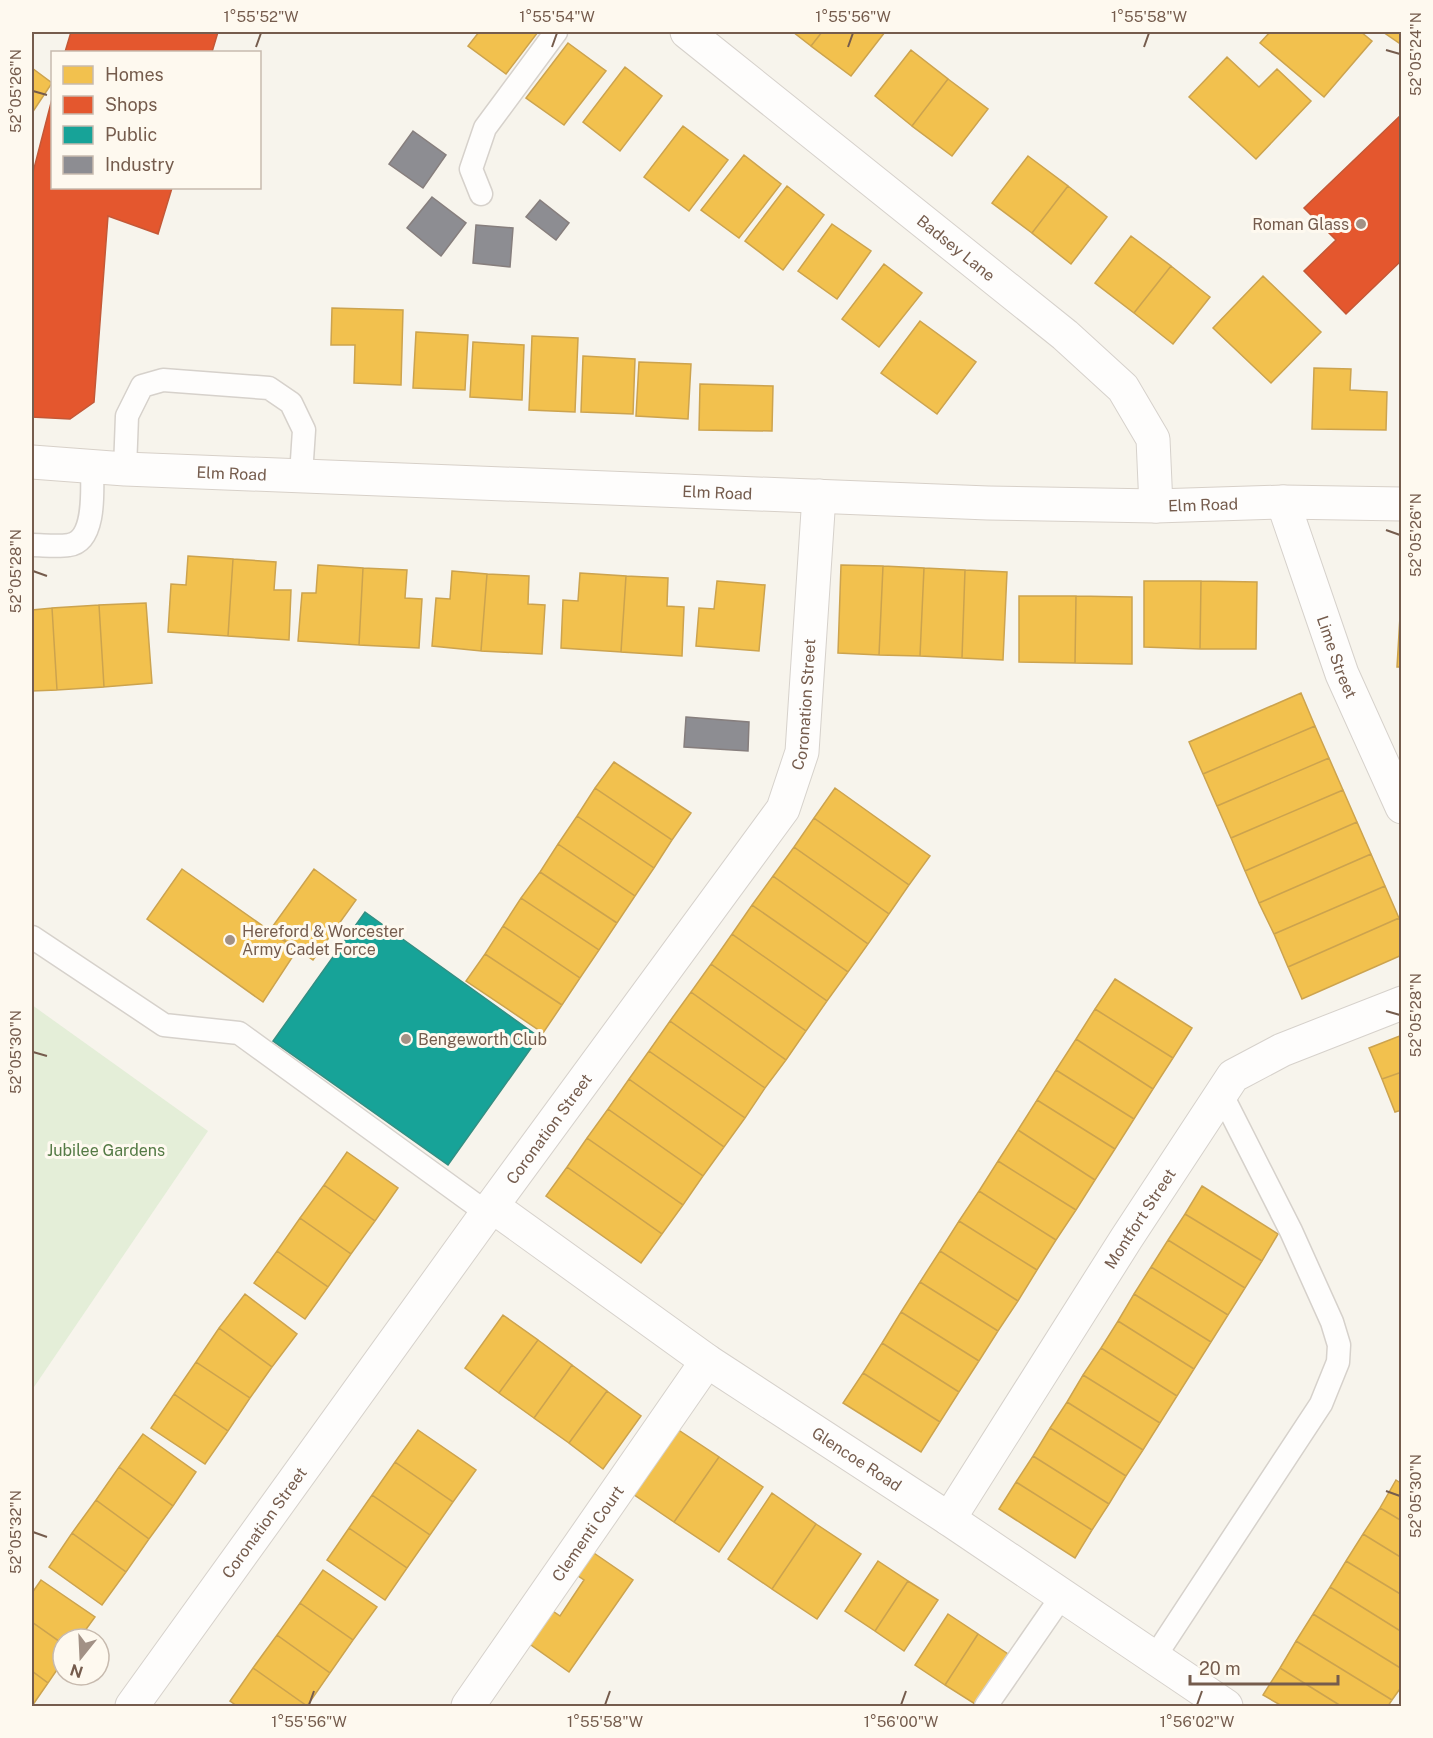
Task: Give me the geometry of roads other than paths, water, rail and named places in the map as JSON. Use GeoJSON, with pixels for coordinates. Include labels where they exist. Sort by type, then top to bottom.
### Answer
{"type":"FeatureCollection","features":[{"type":"Feature","properties":{"kind":"street","name":"Badsey Lane"},"geometry":{"type":"LineString","coordinates":[[687,32],[1065,335],[1123,388],[1153,440],[1156,506]]}},
{"type":"Feature","properties":{"kind":"street","name":"Elm Road"},"geometry":{"type":"LineString","coordinates":[[32,462],[124,469],[819,496],[1156,506],[1283,502],[1401,504]]}},
{"type":"Feature","properties":{"kind":"street","name":"Coronation Street"},"geometry":{"type":"LineString","coordinates":[[132,1707],[490,1209],[783,809],[802,752],[819,496]]}},
{"type":"Feature","properties":{"kind":"street","name":"Lime Street"},"geometry":{"type":"LineString","coordinates":[[1283,502],[1342,674],[1401,807]]}},
{"type":"Feature","properties":{"kind":"street","name":"Montfort Street"},"geometry":{"type":"LineString","coordinates":[[949,1519],[1126,1239],[1233,1076],[1282,1050],[1401,1003]]}},
{"type":"Feature","properties":{"kind":"street","name":"Glencoe Road"},"geometry":{"type":"LineString","coordinates":[[490,1209],[707,1361],[949,1519],[1226,1707]]}},
{"type":"Feature","properties":{"kind":"street","name":"Clementi Court"},"geometry":{"type":"LineString","coordinates":[[468,1707],[707,1361]]}},
{"type":"Feature","properties":{"kind":"lane"},"geometry":{"type":"LineString","coordinates":[[481,194],[471,170],[485,128],[556,32]]}},
{"type":"Feature","properties":{"kind":"lane"},"geometry":{"type":"LineString","coordinates":[[124,469],[127,416],[142,386],[163,380],[269,388],[291,403],[304,430],[302,475]]}},
{"type":"Feature","properties":{"kind":"lane"},"geometry":{"type":"LineString","coordinates":[[32,545],[71,546],[82,538],[91,522],[92,466]]}},
{"type":"Feature","properties":{"kind":"lane"},"geometry":{"type":"LineString","coordinates":[[32,937],[164,1025],[239,1033],[490,1209]]}},
{"type":"Feature","properties":{"kind":"lane"},"geometry":{"type":"LineString","coordinates":[[1154,1659],[1321,1404],[1338,1362],[1339,1345],[1324,1301],[1221,1093]]}},
{"type":"Feature","properties":{"kind":"lane"},"geometry":{"type":"LineString","coordinates":[[986,1707],[1062,1596]]}},
{"type":"Feature","properties":{"kind":"place","name":"Roman Glass"},"geometry":{"type":"Point","coordinates":[1361,224]}},
{"type":"Feature","properties":{"kind":"place","name":"Hereford & Worcester Army Cadet Force"},"geometry":{"type":"Point","coordinates":[230,940]}},
{"type":"Feature","properties":{"kind":"place","name":"Bengeworth Club"},"geometry":{"type":"Point","coordinates":[406,1039]}},
{"type":"Feature","properties":{"kind":"park label","name":"Jubilee Gardens"},"geometry":{"type":"Point","coordinates":[106,1150]}}]}
